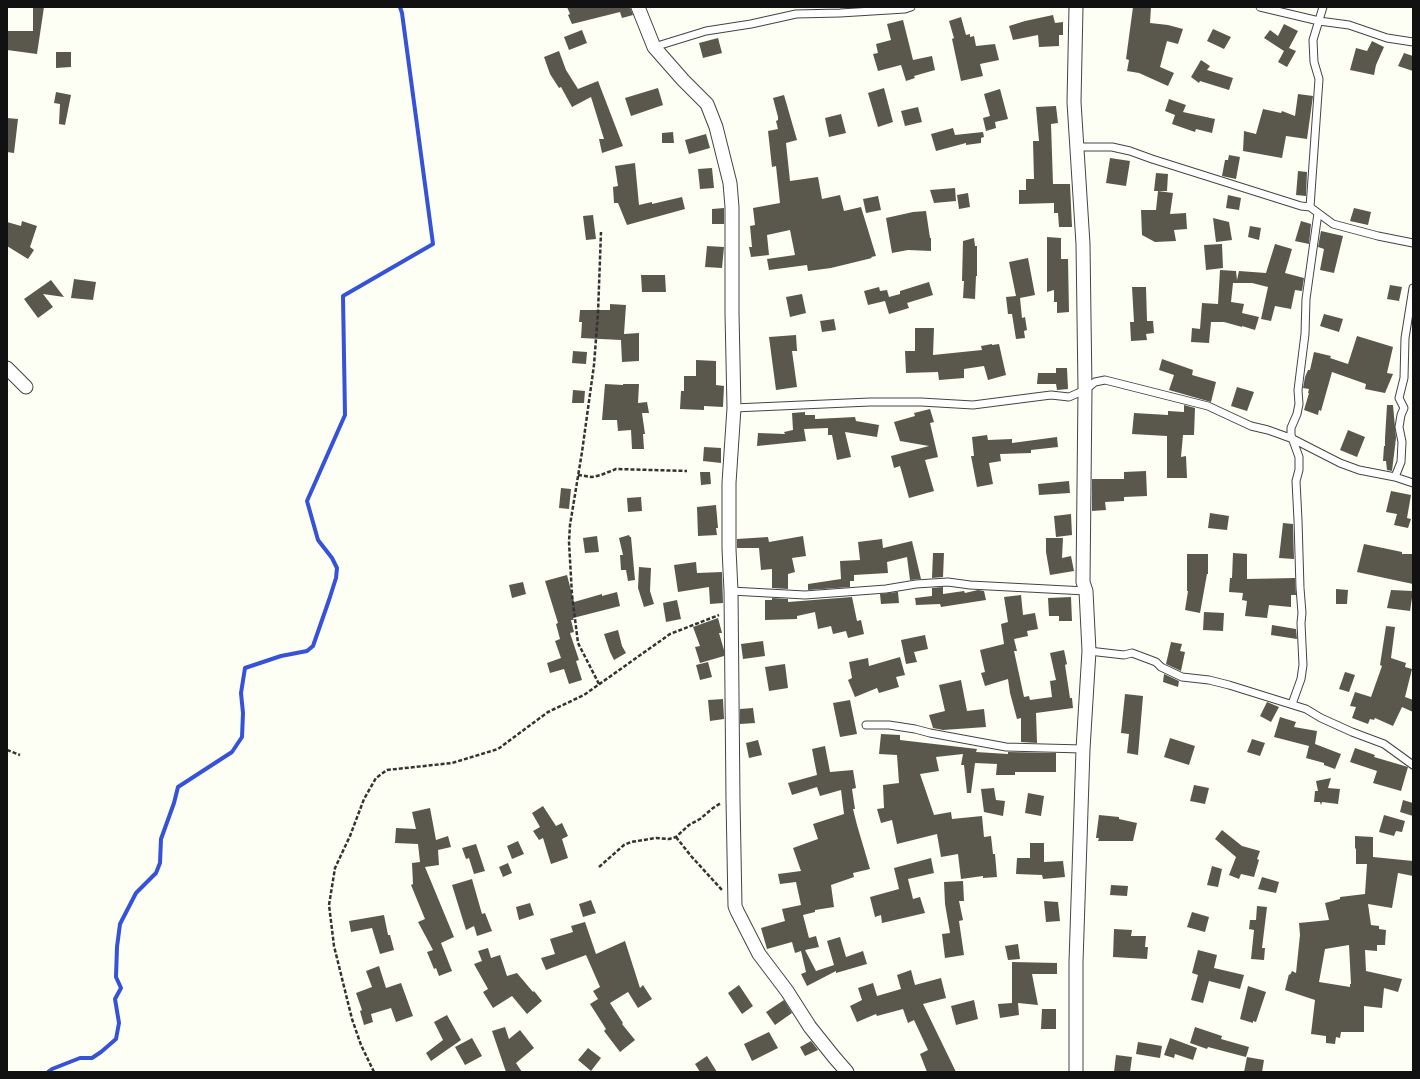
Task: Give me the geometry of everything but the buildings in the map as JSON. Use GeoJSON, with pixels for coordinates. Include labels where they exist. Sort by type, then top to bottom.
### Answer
{"type":"FeatureCollection","features":[{"type":"Feature","properties":{"kind":"street"},"geometry":{"type":"LineString","coordinates":[[638,7],[654,47],[683,80],[707,104],[716,127],[730,183],[732,207],[734,408],[729,484],[729,549],[731,591],[735,906],[759,954],[787,991],[810,1027],[847,1072]]}},
{"type":"Feature","properties":{"kind":"street"},"geometry":{"type":"LineString","coordinates":[[1076,7],[1074,102],[1083,244],[1085,390],[1083,582],[1086,591],[1089,651],[1083,749],[1076,962],[1076,1072]]}},
{"type":"Feature","properties":{"kind":"street"},"geometry":{"type":"LineString","coordinates":[[7,368],[26,387]]}},
{"type":"Feature","properties":{"kind":"lane"},"geometry":{"type":"LineString","coordinates":[[1260,7],[1319,21],[1349,25],[1387,38],[1413,42]]}},
{"type":"Feature","properties":{"kind":"lane"},"geometry":{"type":"LineString","coordinates":[[1310,207],[1319,79],[1314,62],[1313,40],[1323,7]]}},
{"type":"Feature","properties":{"kind":"lane"},"geometry":{"type":"LineString","coordinates":[[654,47],[706,31],[751,24],[796,14],[840,13],[907,8]]}},
{"type":"Feature","properties":{"kind":"lane"},"geometry":{"type":"LineString","coordinates":[[1078,147],[1112,147],[1130,151],[1301,206],[1310,207],[1338,226],[1413,243]]}},
{"type":"Feature","properties":{"kind":"lane"},"geometry":{"type":"LineString","coordinates":[[1292,704],[1301,679],[1303,665],[1296,481],[1299,470],[1299,457],[1291,434],[1291,428],[1297,414],[1299,404],[1298,390],[1305,334],[1306,299],[1318,213]]}},
{"type":"Feature","properties":{"kind":"lane"},"geometry":{"type":"LineString","coordinates":[[1395,477],[1401,462],[1402,442],[1399,427],[1404,408],[1399,398],[1404,378],[1405,338],[1413,288]]}},
{"type":"Feature","properties":{"kind":"lane"},"geometry":{"type":"LineString","coordinates":[[734,408],[870,402],[921,402],[973,405],[1051,395],[1070,397],[1085,390],[1095,382],[1105,380],[1124,384],[1159,395],[1208,406],[1251,426],[1268,430],[1293,439],[1340,463],[1359,470],[1395,477],[1413,483]]}},
{"type":"Feature","properties":{"kind":"lane"},"geometry":{"type":"LineString","coordinates":[[731,591],[805,595],[886,589],[916,584],[948,582],[970,585],[1086,591]]}},
{"type":"Feature","properties":{"kind":"lane"},"geometry":{"type":"LineString","coordinates":[[1089,651],[1124,655],[1132,653],[1156,662],[1161,667],[1182,677],[1209,680],[1292,704],[1306,709],[1321,718],[1352,732],[1384,744],[1413,765]]}},
{"type":"Feature","properties":{"kind":"lane"},"geometry":{"type":"LineString","coordinates":[[866,725],[889,725],[915,729],[1006,747],[1083,749]]}},
{"type":"Feature","properties":{"kind":"path"},"geometry":{"type":"LineString","coordinates":[[599,684],[578,644],[574,618],[570,558],[570,530],[594,366],[598,313],[601,232]]}},
{"type":"Feature","properties":{"kind":"path"},"geometry":{"type":"LineString","coordinates":[[578,475],[592,477],[616,469],[687,471]]}},
{"type":"Feature","properties":{"kind":"path"},"geometry":{"type":"LineString","coordinates":[[374,1072],[360,1045],[352,1019],[334,946],[330,905],[335,868],[350,836],[364,799],[376,778],[387,770],[452,763],[498,749],[548,712],[584,695],[670,634],[720,614],[731,612]]}},
{"type":"Feature","properties":{"kind":"path"},"geometry":{"type":"LineString","coordinates":[[7,750],[20,755]]}},
{"type":"Feature","properties":{"kind":"path"},"geometry":{"type":"LineString","coordinates":[[599,867],[624,845],[631,842],[656,838],[669,839],[676,837],[689,825],[713,808],[733,800]]}},
{"type":"Feature","properties":{"kind":"path"},"geometry":{"type":"LineString","coordinates":[[676,837],[691,856],[719,885],[735,906]]}},
{"type":"Feature","properties":{"kind":"waterway"},"geometry":{"type":"LineString","coordinates":[[48,1072],[80,1058],[92,1058],[116,1039],[119,1023],[115,999],[121,988],[116,977],[117,947],[120,924],[136,893],[156,873],[160,863],[161,839],[178,787],[232,752],[242,737],[243,713],[241,693],[245,668],[281,656],[307,651],[313,646],[329,600],[336,578],[337,568],[332,558],[318,540],[307,501],[345,415],[343,296],[433,244],[400,7]]}}]}
